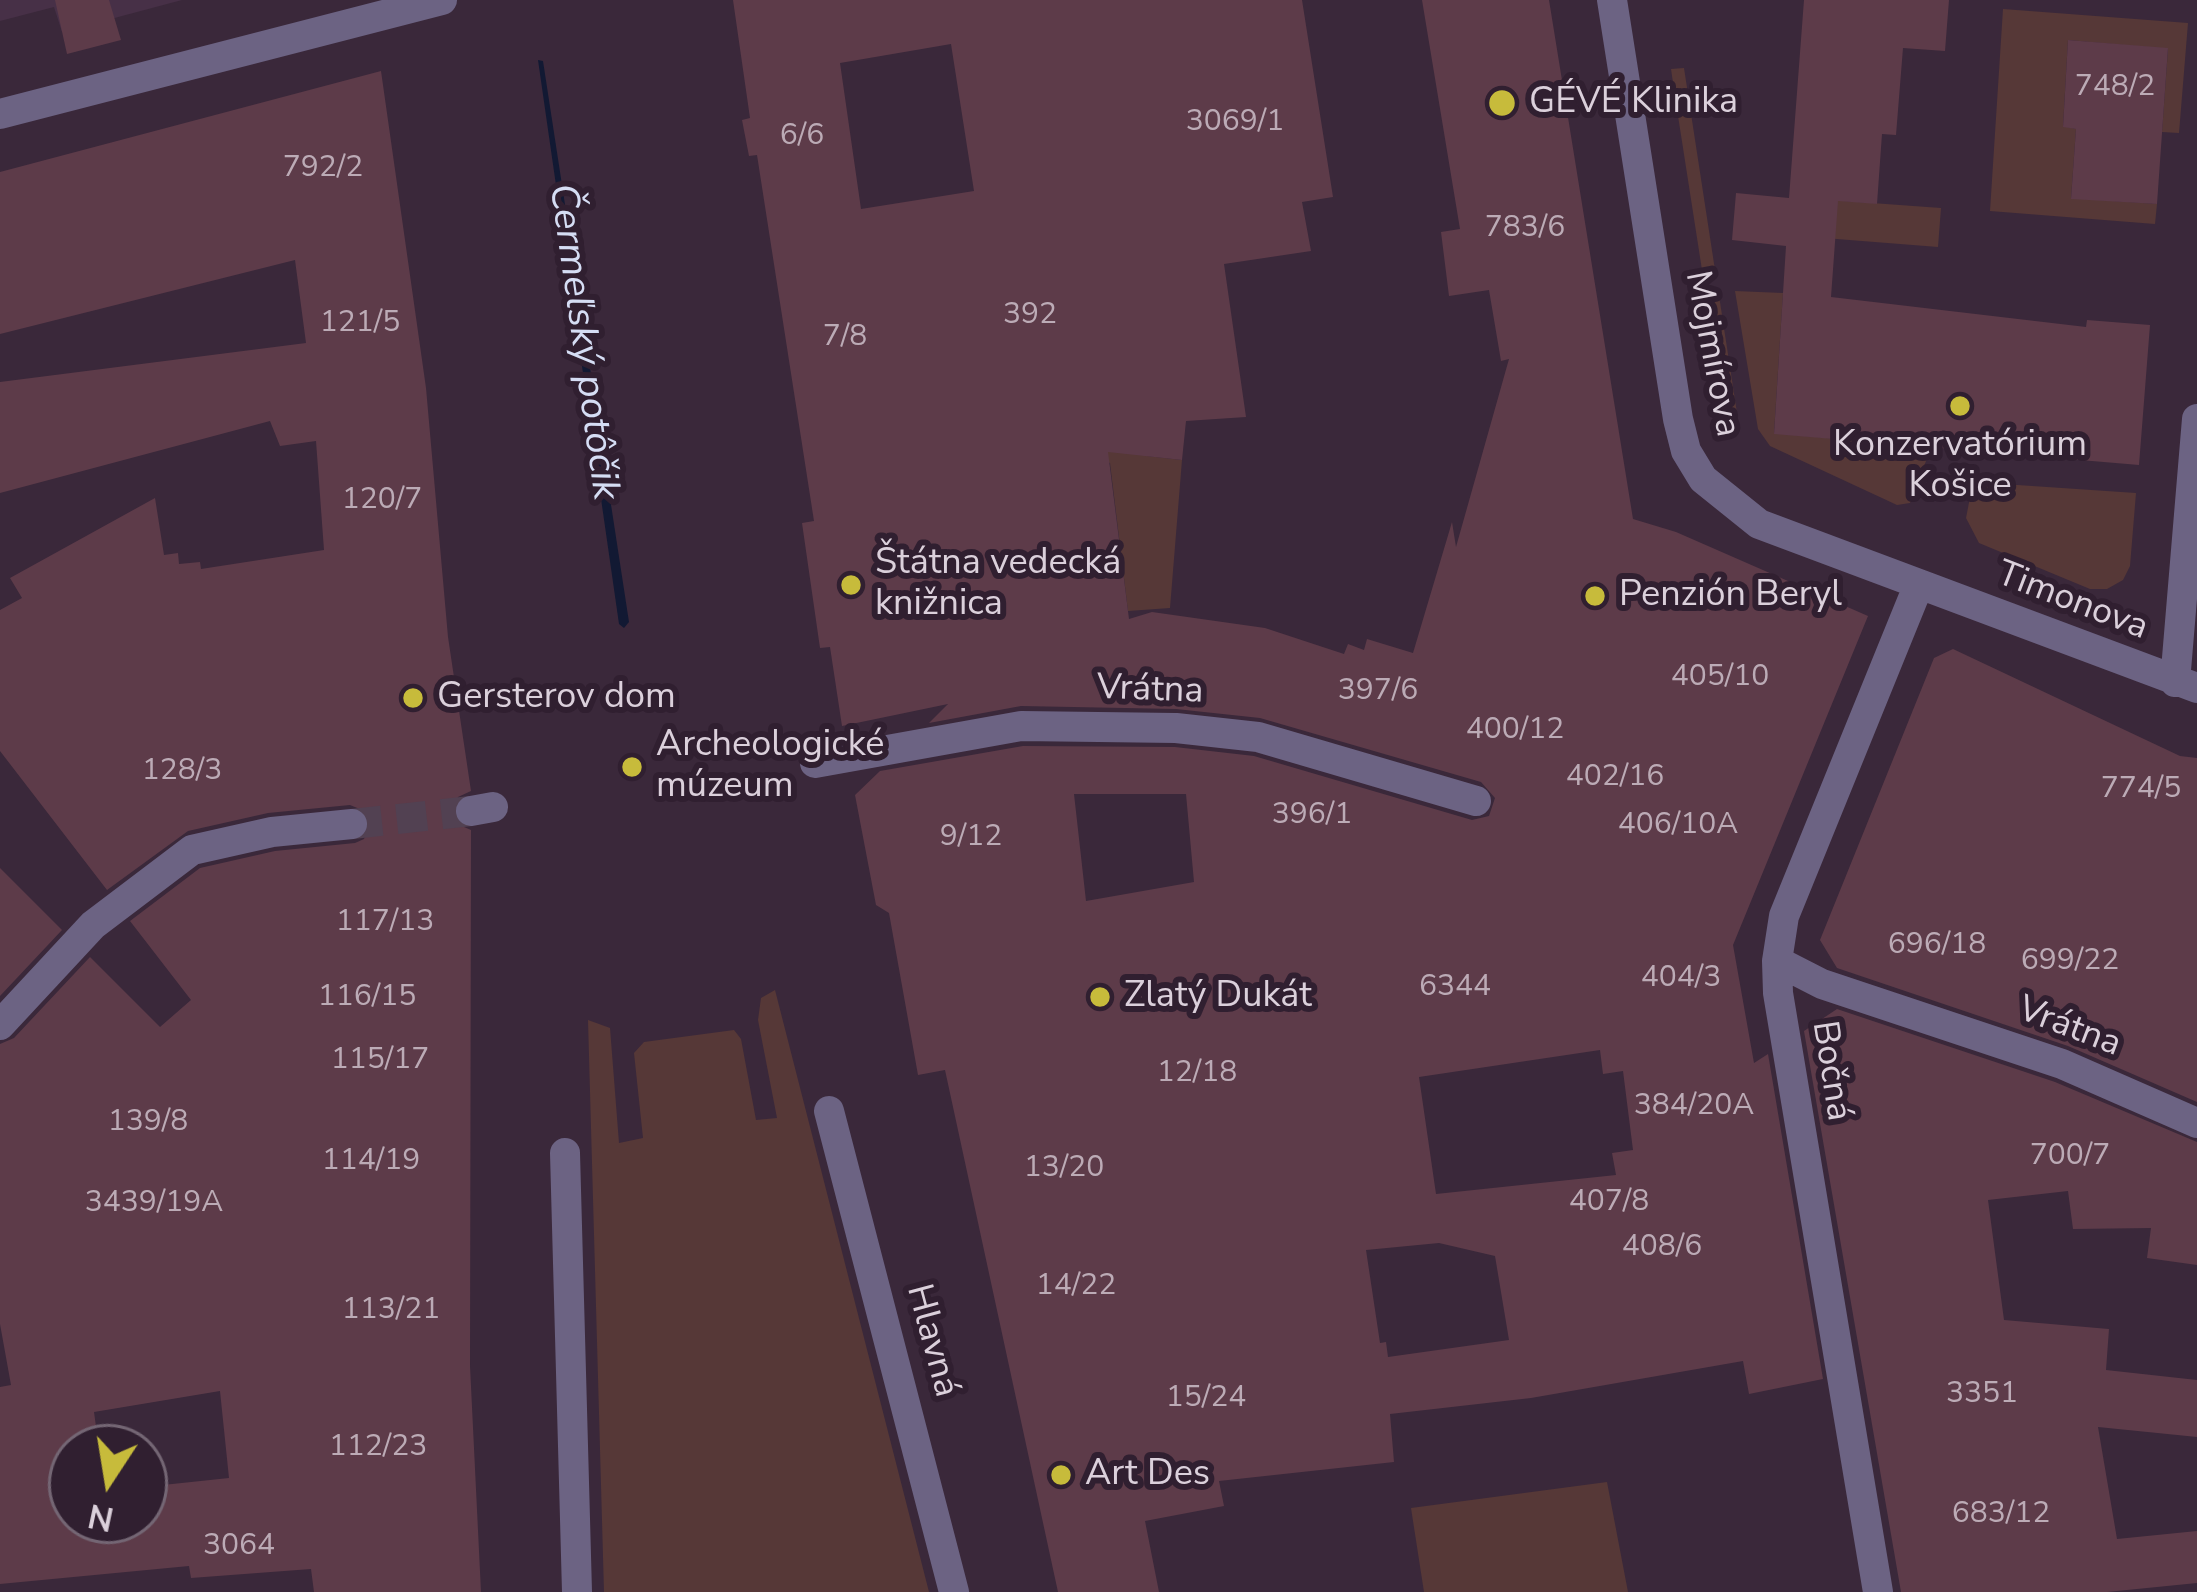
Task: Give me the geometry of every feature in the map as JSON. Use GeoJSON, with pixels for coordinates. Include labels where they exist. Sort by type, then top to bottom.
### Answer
{"type":"FeatureCollection","features":[{"type":"Feature","properties":{"kind":"street"},"geometry":{"type":"LineString","coordinates":[[0,114],[442,0]]}},
{"type":"Feature","properties":{"kind":"street","name":"Mojmírova"},"geometry":{"type":"LineString","coordinates":[[1612,0],[1686,451],[1703,479],[1738,512],[1919,584]]}},
{"type":"Feature","properties":{"kind":"street"},"geometry":{"type":"LineString","coordinates":[[2186,685],[2197,419]]}},
{"type":"Feature","properties":{"kind":"street","name":"Timonova"},"geometry":{"type":"LineString","coordinates":[[1919,584],[2186,685]]}},
{"type":"Feature","properties":{"kind":"street","name":"Bočná"},"geometry":{"type":"LineString","coordinates":[[1878,1592],[1822,1271],[1777,962],[1784,916],[1919,584]]}},
{"type":"Feature","properties":{"kind":"street","name":"Vrátna"},"geometry":{"type":"LineString","coordinates":[[815,763],[1021,726],[1176,728],[1258,737],[1421,780],[1476,801]]}},
{"type":"Feature","properties":{"kind":"street"},"geometry":{"type":"LineString","coordinates":[[0,1025],[93,925],[192,850],[272,832],[352,824]]}},
{"type":"Feature","properties":{"kind":"street","name":"Vrátna"},"geometry":{"type":"LineString","coordinates":[[1777,962],[1822,984],[2062,1064],[2197,1123]]}},
{"type":"Feature","properties":{"kind":"street","name":"Hlavná"},"geometry":{"type":"LineString","coordinates":[[829,1111],[954,1592]]}},
{"type":"Feature","properties":{"kind":"street"},"geometry":{"type":"LineString","coordinates":[[565,1153],[577,1592]]}},
{"type":"Feature","properties":{"kind":"shaded area"},"geometry":{"type":"Polygon","coordinates":[[[0,0],[182,0],[62,32],[54,7],[0,21],[0,0]]]}},
{"type":"Feature","properties":{"kind":"shaded area"},"geometry":{"type":"Polygon","coordinates":[[[2003,9],[2188,23],[2179,133],[2162,132],[2168,49],[2068,40],[2063,126],[2076,129],[2071,198],[2157,204],[2155,224],[1990,211],[2003,9]]]}},
{"type":"Feature","properties":{"kind":"shaded area"},"geometry":{"type":"Polygon","coordinates":[[[1684,68],[1715,270],[1702,270],[1676,103],[1671,69],[1684,68]]]}},
{"type":"Feature","properties":{"kind":"shaded area"},"geometry":{"type":"Polygon","coordinates":[[[1789,197],[1941,208],[1938,247],[1786,235],[1789,197]]]}},
{"type":"Feature","properties":{"kind":"shaded area"},"geometry":{"type":"Polygon","coordinates":[[[1705,288],[1718,289],[1737,413],[1724,415],[1705,288]]]}},
{"type":"Feature","properties":{"kind":"shaded area"},"geometry":{"type":"Polygon","coordinates":[[[1735,291],[1783,293],[1774,433],[1931,448],[1910,503],[1897,505],[1770,446],[1758,429],[1735,291]]]}},
{"type":"Feature","properties":{"kind":"shaded area"},"geometry":{"type":"Polygon","coordinates":[[[1106,417],[1147,456],[1182,460],[1170,608],[1128,611],[1110,463],[1105,461],[1106,417]]]}},
{"type":"Feature","properties":{"kind":"shaded area"},"geometry":{"type":"Polygon","coordinates":[[[1973,482],[2136,493],[2130,566],[2123,580],[2107,589],[2090,589],[1979,543],[1966,518],[1973,482]]]}},
{"type":"Feature","properties":{"kind":"shaded area"},"geometry":{"type":"Polygon","coordinates":[[[775,990],[929,1592],[604,1592],[588,1020],[610,1028],[619,1143],[643,1138],[634,1053],[644,1042],[734,1030],[741,1039],[756,1120],[777,1118],[758,1020],[761,998],[775,990]]]}},
{"type":"Feature","properties":{"kind":"shaded area"},"geometry":{"type":"Polygon","coordinates":[[[1607,1482],[1628,1592],[1424,1592],[1411,1508],[1607,1482]]]}},
{"type":"Feature","properties":{"kind":"water","name":"Čermeľský potôčik"},"geometry":{"type":"Polygon","coordinates":[[[538,60],[543,61],[629,622],[624,628],[619,624],[538,60]]]}},
{"type":"Feature","properties":{"kind":"building"},"geometry":{"type":"Polygon","coordinates":[[[55,0],[109,0],[121,40],[67,54],[55,0]]]}},
{"type":"Feature","properties":{"kind":"building"},"geometry":{"type":"Polygon","coordinates":[[[733,0],[1302,0],[1333,197],[1302,202],[1311,251],[1224,264],[1246,417],[1186,421],[1182,460],[1108,452],[1129,619],[1152,612],[1265,628],[1344,654],[1348,644],[1364,650],[1367,639],[1413,653],[1452,522],[1456,547],[1509,359],[1501,361],[1489,290],[1449,296],[1441,232],[1460,229],[1422,0],[1549,0],[1633,519],[1676,532],[1868,616],[1733,945],[1754,1063],[1768,1054],[1823,1379],[1749,1394],[1743,1361],[1531,1398],[1390,1414],[1394,1462],[1219,1481],[1224,1506],[1145,1521],[1159,1592],[1058,1592],[945,1070],[918,1075],[889,913],[876,905],[855,795],[880,771],[1023,746],[1175,747],[1254,756],[1472,820],[1489,816],[1495,798],[1481,782],[1260,718],[1176,709],[1021,706],[929,723],[948,704],[842,726],[830,647],[820,648],[802,523],[814,521],[757,155],[749,156],[742,120],[750,118],[733,0]],[[951,44],[840,63],[861,209],[974,191],[951,44]],[[1074,794],[1086,901],[1194,882],[1186,794],[1074,794]],[[1600,1050],[1419,1077],[1436,1194],[1616,1175],[1612,1153],[1633,1150],[1623,1071],[1603,1074],[1600,1050]],[[1439,1243],[1366,1250],[1380,1343],[1386,1342],[1388,1357],[1509,1340],[1495,1256],[1439,1243]]]}},
{"type":"Feature","properties":{"kind":"building"},"geometry":{"type":"Polygon","coordinates":[[[1804,0],[1949,0],[1945,51],[1903,48],[1896,135],[1882,134],[1877,204],[1838,201],[1831,297],[2086,327],[2087,320],[2150,325],[2139,465],[1774,434],[1786,246],[1732,240],[1736,193],[1789,198],[1804,0]]]}},
{"type":"Feature","properties":{"kind":"building"},"geometry":{"type":"Polygon","coordinates":[[[2068,40],[2168,48],[2157,204],[2071,199],[2076,129],[2063,127],[2068,40]]]}},
{"type":"Feature","properties":{"kind":"building"},"geometry":{"type":"Polygon","coordinates":[[[381,71],[426,388],[448,637],[471,791],[458,797],[452,813],[457,824],[471,830],[470,1366],[481,1592],[314,1592],[311,1569],[191,1578],[189,1566],[0,1584],[0,1387],[11,1385],[0,1324],[0,1044],[14,1038],[90,957],[160,1027],[191,1000],[130,921],[200,868],[275,851],[355,843],[364,839],[371,823],[367,812],[350,805],[268,813],[188,831],[107,890],[0,751],[0,610],[22,598],[10,578],[155,498],[164,555],[178,553],[179,564],[200,562],[201,569],[324,550],[316,441],[280,446],[270,421],[0,493],[0,382],[306,343],[295,260],[0,334],[0,172],[381,71]]]}},
{"type":"Feature","properties":{"kind":"building"},"geometry":{"type":"Polygon","coordinates":[[[1953,649],[2180,756],[2197,758],[2197,1102],[2068,1046],[1837,968],[1820,940],[1934,658],[1953,649]]]}},
{"type":"Feature","properties":{"kind":"building"},"geometry":{"type":"Polygon","coordinates":[[[0,868],[62,930],[0,996],[0,868]]]}},
{"type":"Feature","properties":{"kind":"building"},"geometry":{"type":"Polygon","coordinates":[[[1837,1009],[2055,1082],[2197,1142],[2197,1265],[2147,1258],[2151,1228],[2073,1229],[2068,1191],[1988,1200],[2004,1320],[2109,1329],[2106,1370],[2197,1380],[2197,1437],[2098,1427],[2117,1539],[2197,1531],[2197,1583],[2107,1592],[1901,1592],[1804,1031],[1837,1009]]]}},
{"type":"Feature","properties":{"kind":"tunnel"},"geometry":{"type":"LineString","coordinates":[[352,824],[471,811]]}},
{"type":"Feature","properties":{"kind":"place","name":"GÉVÉ Klinika"},"geometry":{"type":"Point","coordinates":[1502,103]}},
{"type":"Feature","properties":{"kind":"place","name":"Konzervatórium Košice"},"geometry":{"type":"Point","coordinates":[1960,406]}},
{"type":"Feature","properties":{"kind":"place","name":"Štátna vedecká knižnica"},"geometry":{"type":"Point","coordinates":[851,585]}},
{"type":"Feature","properties":{"kind":"place","name":"Penzión Beryl"},"geometry":{"type":"Point","coordinates":[1595,596]}},
{"type":"Feature","properties":{"kind":"place","name":"Gersterov dom"},"geometry":{"type":"Point","coordinates":[413,698]}},
{"type":"Feature","properties":{"kind":"place","name":"Archeologické múzeum"},"geometry":{"type":"Point","coordinates":[632,767]}},
{"type":"Feature","properties":{"kind":"place","name":"Zlatý Dukát"},"geometry":{"type":"Point","coordinates":[1100,997]}},
{"type":"Feature","properties":{"kind":"place","name":"Art Des"},"geometry":{"type":"Point","coordinates":[1061,1475]}}]}
